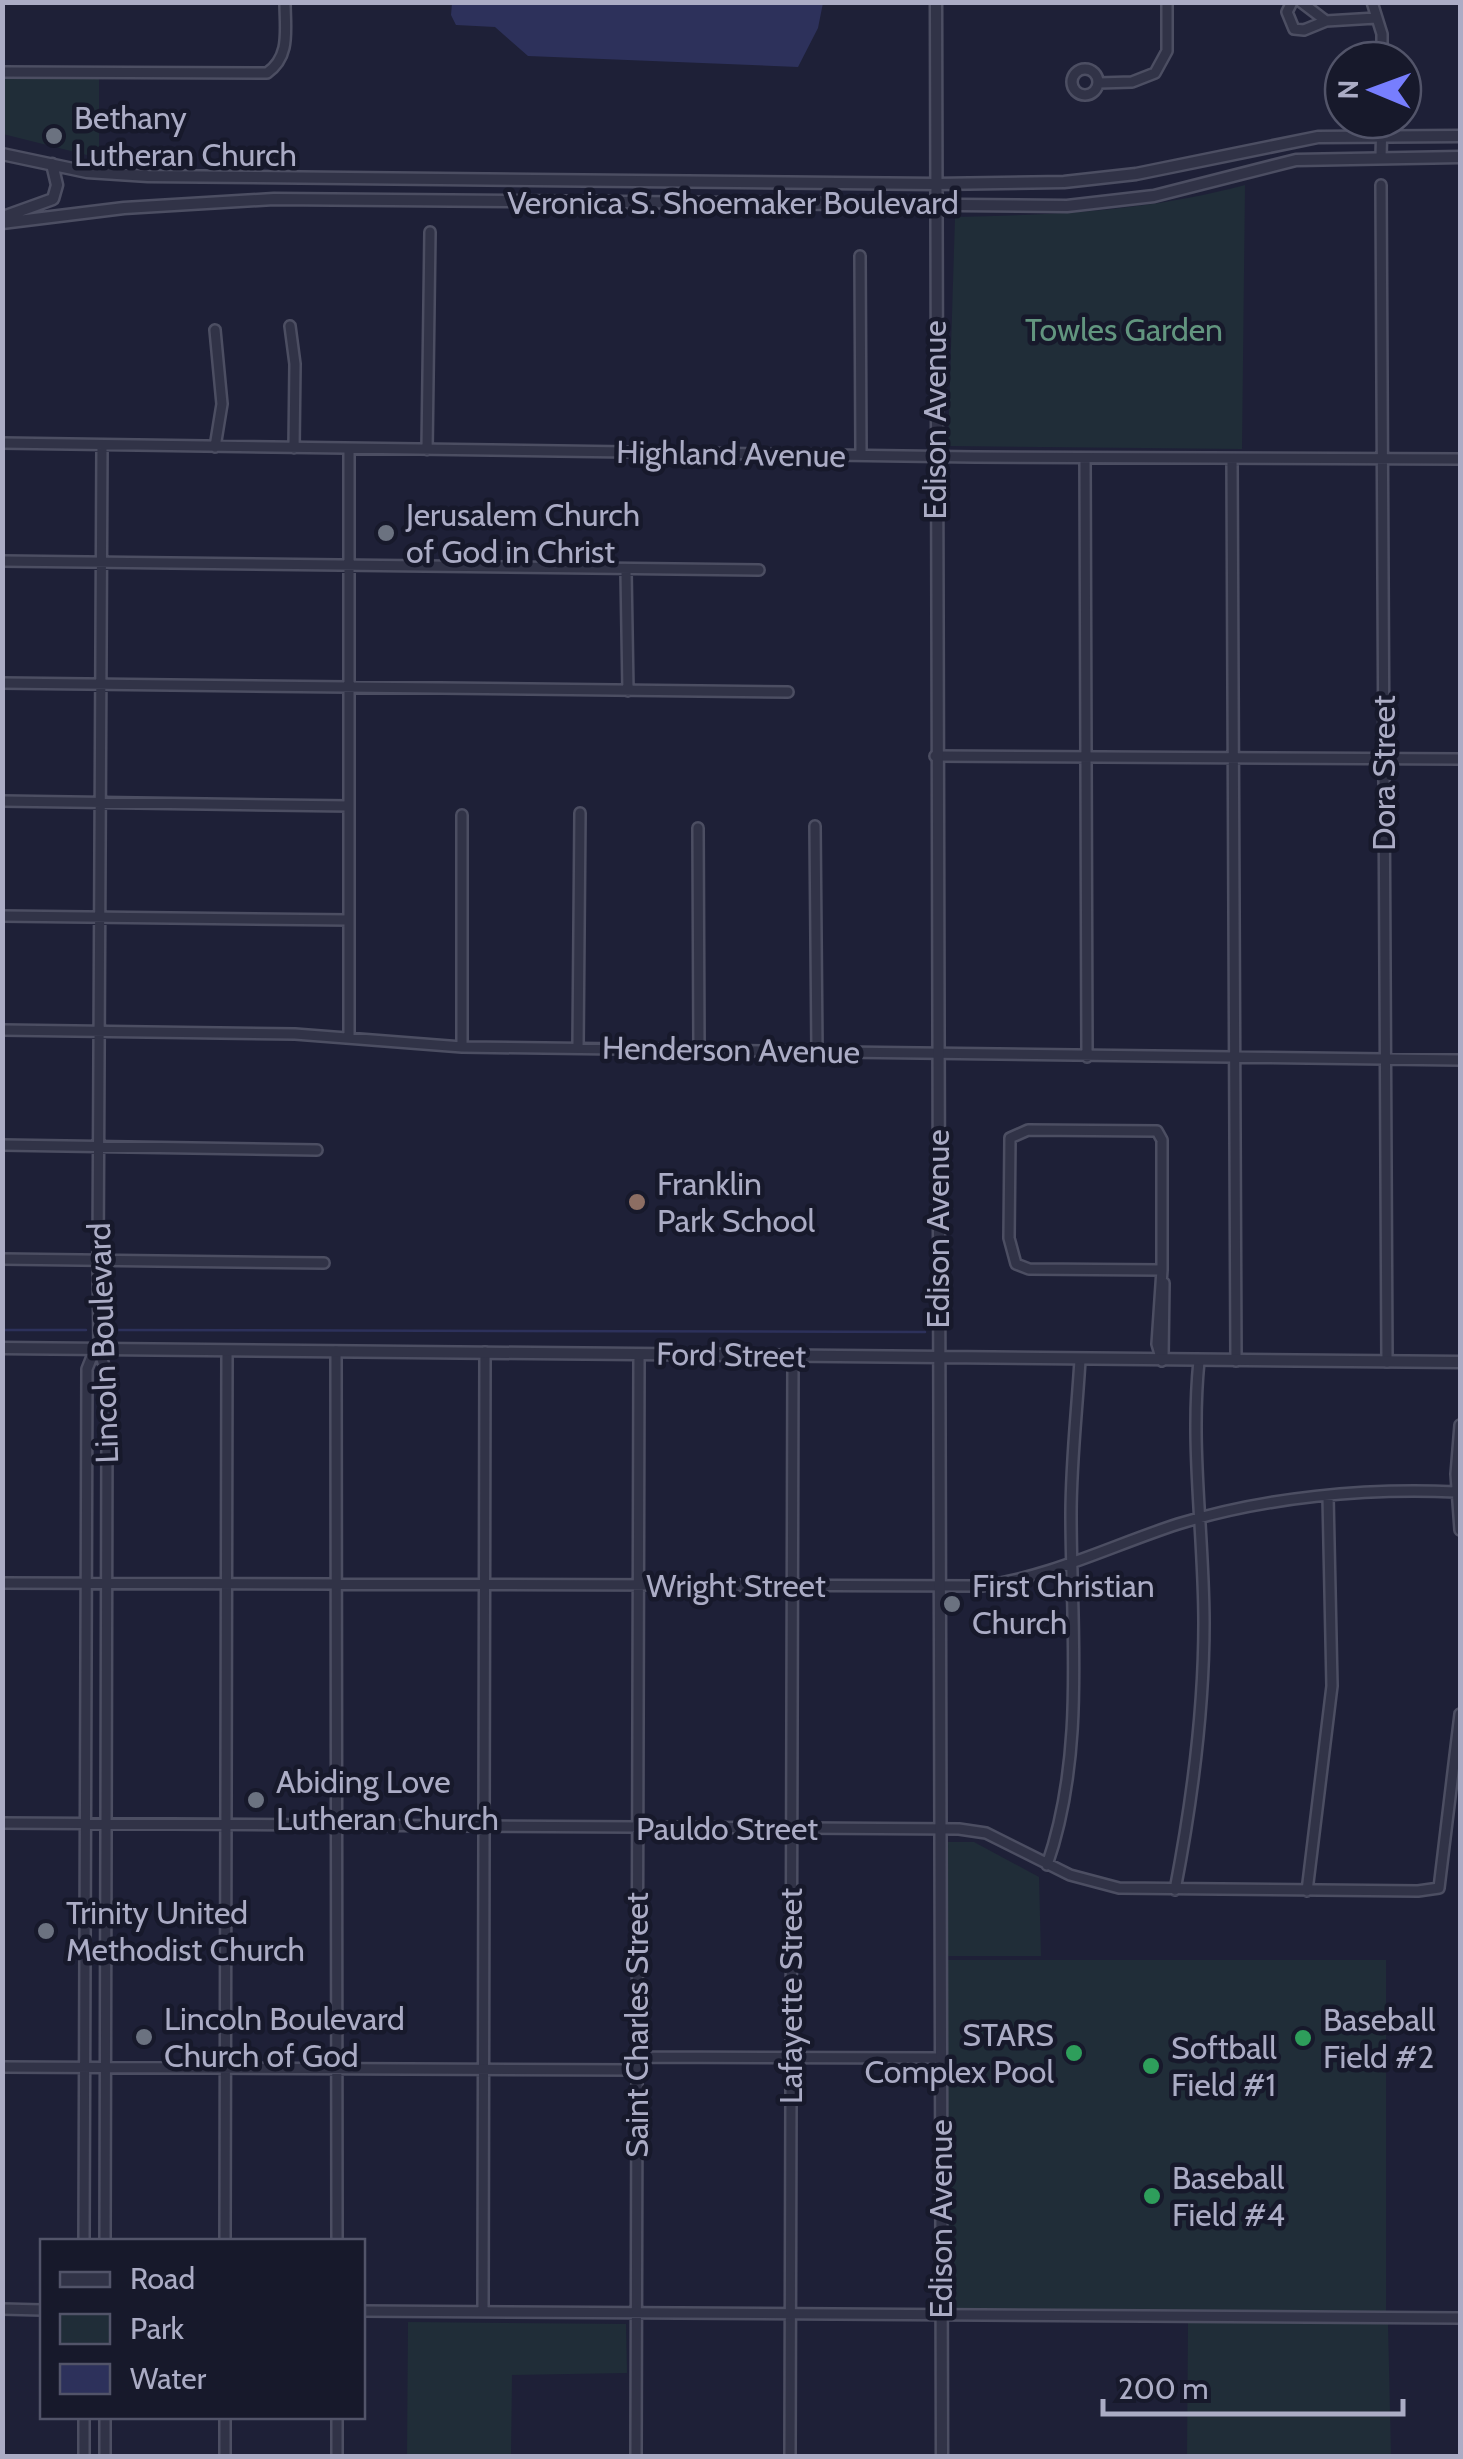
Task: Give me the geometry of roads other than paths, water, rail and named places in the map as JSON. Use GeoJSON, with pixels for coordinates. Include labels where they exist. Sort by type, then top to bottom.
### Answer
{"type":"FeatureCollection","features":[{"type":"Feature","properties":{"kind":"street"},"geometry":{"type":"LineString","coordinates":[[2,72],[267,72],[281,63],[285,2]]}},
{"type":"Feature","properties":{"kind":"street","name":"Edison Avenue"},"geometry":{"type":"LineString","coordinates":[[936,2],[934,456],[942,2456]]}},
{"type":"Feature","properties":{"kind":"street"},"geometry":{"type":"LineString","coordinates":[[1098,83],[1144,80],[1163,63],[1167,2]]}},
{"type":"Feature","properties":{"kind":"street"},"geometry":{"type":"LineString","coordinates":[[1292,2],[1287,12],[1294,29],[1304,30],[1326,21],[1376,18]]}},
{"type":"Feature","properties":{"kind":"street"},"geometry":{"type":"LineString","coordinates":[[1300,2],[1310,14],[1326,21]]}},
{"type":"Feature","properties":{"kind":"street"},"geometry":{"type":"LineString","coordinates":[[1372,2],[1382,40]]}},
{"type":"Feature","properties":{"kind":"street","name":"Veronica S. Shoemaker Boulevard"},"geometry":{"type":"LineString","coordinates":[[1423,136],[1460,136]]}},
{"type":"Feature","properties":{"kind":"street","name":"Veronica S. Shoemaker Boulevard"},"geometry":{"type":"LineString","coordinates":[[2,154],[87,172],[168,176],[936,184],[1082,180],[1136,174],[1323,137]]}},
{"type":"Feature","properties":{"kind":"street"},"geometry":{"type":"LineString","coordinates":[[1382,140],[1382,157]]}},
{"type":"Feature","properties":{"kind":"street","name":"Veronica S. Shoemaker Boulevard"},"geometry":{"type":"LineString","coordinates":[[2,220],[274,199],[1067,206],[1154,196],[1296,160],[1460,157]]}},
{"type":"Feature","properties":{"kind":"street"},"geometry":{"type":"LineString","coordinates":[[2,220],[53,199],[57,186],[52,164]]}},
{"type":"Feature","properties":{"kind":"street","name":"Dora Street"},"geometry":{"type":"LineString","coordinates":[[1381,184],[1387,1362]]}},
{"type":"Feature","properties":{"kind":"street"},"geometry":{"type":"LineString","coordinates":[[428,450],[430,232]]}},
{"type":"Feature","properties":{"kind":"street"},"geometry":{"type":"LineString","coordinates":[[860,256],[861,456]]}},
{"type":"Feature","properties":{"kind":"street"},"geometry":{"type":"LineString","coordinates":[[290,326],[295,364],[294,448]]}},
{"type":"Feature","properties":{"kind":"street"},"geometry":{"type":"LineString","coordinates":[[215,447],[222,404],[216,330]]}},
{"type":"Feature","properties":{"kind":"street","name":"Highland Avenue"},"geometry":{"type":"LineString","coordinates":[[2,443],[861,456],[1460,459]]}},
{"type":"Feature","properties":{"kind":"street","name":"Lincoln Boulevard"},"geometry":{"type":"LineString","coordinates":[[102,445],[97,1349],[106,1369],[105,2239]]}},
{"type":"Feature","properties":{"kind":"street"},"geometry":{"type":"LineString","coordinates":[[349,449],[349,1038]]}},
{"type":"Feature","properties":{"kind":"street"},"geometry":{"type":"LineString","coordinates":[[1085,458],[1087,1058]]}},
{"type":"Feature","properties":{"kind":"street"},"geometry":{"type":"LineString","coordinates":[[1232,458],[1236,1362]]}},
{"type":"Feature","properties":{"kind":"street"},"geometry":{"type":"LineString","coordinates":[[2,562],[759,570]]}},
{"type":"Feature","properties":{"kind":"street"},"geometry":{"type":"LineString","coordinates":[[626,571],[628,691]]}},
{"type":"Feature","properties":{"kind":"street"},"geometry":{"type":"LineString","coordinates":[[2,683],[788,692]]}},
{"type":"Feature","properties":{"kind":"street"},"geometry":{"type":"LineString","coordinates":[[935,756],[1460,758]]}},
{"type":"Feature","properties":{"kind":"street"},"geometry":{"type":"LineString","coordinates":[[2,802],[349,806]]}},
{"type":"Feature","properties":{"kind":"street"},"geometry":{"type":"LineString","coordinates":[[578,1048],[580,813]]}},
{"type":"Feature","properties":{"kind":"street"},"geometry":{"type":"LineString","coordinates":[[462,815],[462,1047]]}},
{"type":"Feature","properties":{"kind":"street"},"geometry":{"type":"LineString","coordinates":[[815,826],[817,1051]]}},
{"type":"Feature","properties":{"kind":"street"},"geometry":{"type":"LineString","coordinates":[[698,828],[700,1050]]}},
{"type":"Feature","properties":{"kind":"street"},"geometry":{"type":"LineString","coordinates":[[2,916],[350,920]]}},
{"type":"Feature","properties":{"kind":"street","name":"Henderson Avenue"},"geometry":{"type":"LineString","coordinates":[[2,1030],[349,1038],[462,1047],[1460,1060]]}},
{"type":"Feature","properties":{"kind":"street"},"geometry":{"type":"LineString","coordinates":[[1162,1270],[1030,1269],[1016,1264],[1009,1238],[1010,1138],[1028,1130],[1157,1131],[1162,1140],[1162,1270],[1156,1344],[1162,1361]]}},
{"type":"Feature","properties":{"kind":"street"},"geometry":{"type":"LineString","coordinates":[[2,1145],[317,1150]]}},
{"type":"Feature","properties":{"kind":"street"},"geometry":{"type":"LineString","coordinates":[[2,1259],[324,1263]]}},
{"type":"Feature","properties":{"kind":"street","name":"Ford Street"},"geometry":{"type":"LineString","coordinates":[[2,1348],[1460,1362]]}},
{"type":"Feature","properties":{"kind":"street","name":"Lincoln Boulevard"},"geometry":{"type":"LineString","coordinates":[[84,2239],[87,1369],[97,1349]]}},
{"type":"Feature","properties":{"kind":"street"},"geometry":{"type":"LineString","coordinates":[[226,2239],[227,1351]]}},
{"type":"Feature","properties":{"kind":"street"},"geometry":{"type":"LineString","coordinates":[[336,1351],[337,2239]]}},
{"type":"Feature","properties":{"kind":"street"},"geometry":{"type":"LineString","coordinates":[[483,2312],[485,1352]]}},
{"type":"Feature","properties":{"kind":"street","name":"Saint Charles Street"},"geometry":{"type":"LineString","coordinates":[[636,2456],[639,1354]]}},
{"type":"Feature","properties":{"kind":"street","name":"Lafayette Street"},"geometry":{"type":"LineString","coordinates":[[790,2456],[793,1356]]}},
{"type":"Feature","properties":{"kind":"street"},"geometry":{"type":"LineString","coordinates":[[1046,1864],[1072,1717],[1072,1465],[1080,1360]]}},
{"type":"Feature","properties":{"kind":"street"},"geometry":{"type":"LineString","coordinates":[[1176,1890],[1200,1720],[1204,1609],[1195,1442],[1199,1361]]}},
{"type":"Feature","properties":{"kind":"street"},"geometry":{"type":"LineString","coordinates":[[1460,1425],[1456,1492],[1460,1530]]}},
{"type":"Feature","properties":{"kind":"street","name":"Wright Street"},"geometry":{"type":"LineString","coordinates":[[2,1583],[940,1586],[1018,1581],[1200,1518],[1328,1496],[1385,1491],[1456,1492]]}},
{"type":"Feature","properties":{"kind":"street"},"geometry":{"type":"LineString","coordinates":[[1308,1891],[1332,1701],[1328,1496]]}},
{"type":"Feature","properties":{"kind":"street","name":"Pauldo Street"},"geometry":{"type":"LineString","coordinates":[[2,1823],[940,1830],[986,1833],[1046,1864],[1120,1888],[1439,1888],[1460,1714]]}},
{"type":"Feature","properties":{"kind":"street"},"geometry":{"type":"LineString","coordinates":[[637,2058],[941,2058]]}},
{"type":"Feature","properties":{"kind":"street"},"geometry":{"type":"LineString","coordinates":[[2,2066],[637,2070]]}},
{"type":"Feature","properties":{"kind":"street"},"geometry":{"type":"LineString","coordinates":[[2,2309],[40,2310]]}},
{"type":"Feature","properties":{"kind":"street"},"geometry":{"type":"LineString","coordinates":[[365,2311],[1460,2318]]}},
{"type":"Feature","properties":{"kind":"street"},"geometry":{"type":"LineString","coordinates":[[84,2419],[84,2456]]}},
{"type":"Feature","properties":{"kind":"street"},"geometry":{"type":"LineString","coordinates":[[105,2419],[105,2456]]}},
{"type":"Feature","properties":{"kind":"street"},"geometry":{"type":"LineString","coordinates":[[225,2419],[225,2456]]}},
{"type":"Feature","properties":{"kind":"street"},"geometry":{"type":"LineString","coordinates":[[337,2419],[337,2456]]}},
{"type":"Feature","properties":{"kind":"water"},"geometry":{"type":"Polygon","coordinates":[[[823,2],[818,28],[798,67],[528,56],[495,27],[456,25],[451,15],[452,3],[823,2]]]}},
{"type":"Feature","properties":{"kind":"waterway"},"geometry":{"type":"LineString","coordinates":[[2,1330],[86,1330]]}},
{"type":"Feature","properties":{"kind":"waterway"},"geometry":{"type":"LineString","coordinates":[[112,1330],[925,1332]]}},
{"type":"Feature","properties":{"kind":"place","name":"Bethany Lutheran Church"},"geometry":{"type":"Point","coordinates":[54,136]}},
{"type":"Feature","properties":{"kind":"place","name":"Jerusalem Church of God in Christ"},"geometry":{"type":"Point","coordinates":[386,533]}},
{"type":"Feature","properties":{"kind":"place","name":"Franklin Park School"},"geometry":{"type":"Point","coordinates":[637,1202]}},
{"type":"Feature","properties":{"kind":"place","name":"First Christian Church"},"geometry":{"type":"Point","coordinates":[952,1604]}},
{"type":"Feature","properties":{"kind":"place","name":"Abiding Love Lutheran Church"},"geometry":{"type":"Point","coordinates":[256,1800]}},
{"type":"Feature","properties":{"kind":"place","name":"Trinity United Methodist Church"},"geometry":{"type":"Point","coordinates":[46,1931]}},
{"type":"Feature","properties":{"kind":"place","name":"Lincoln Boulevard Church of God"},"geometry":{"type":"Point","coordinates":[144,2037]}},
{"type":"Feature","properties":{"kind":"place","name":"Baseball Field #2"},"geometry":{"type":"Point","coordinates":[1303,2038]}},
{"type":"Feature","properties":{"kind":"place","name":"STARS Complex Pool"},"geometry":{"type":"Point","coordinates":[1074,2053]}},
{"type":"Feature","properties":{"kind":"place","name":"Softball Field #1"},"geometry":{"type":"Point","coordinates":[1151,2066]}},
{"type":"Feature","properties":{"kind":"place","name":"Baseball Field #4"},"geometry":{"type":"Point","coordinates":[1152,2196]}},
{"type":"Feature","properties":{"kind":"park label","name":"Towles Garden"},"geometry":{"type":"Point","coordinates":[1124,330]}}]}
